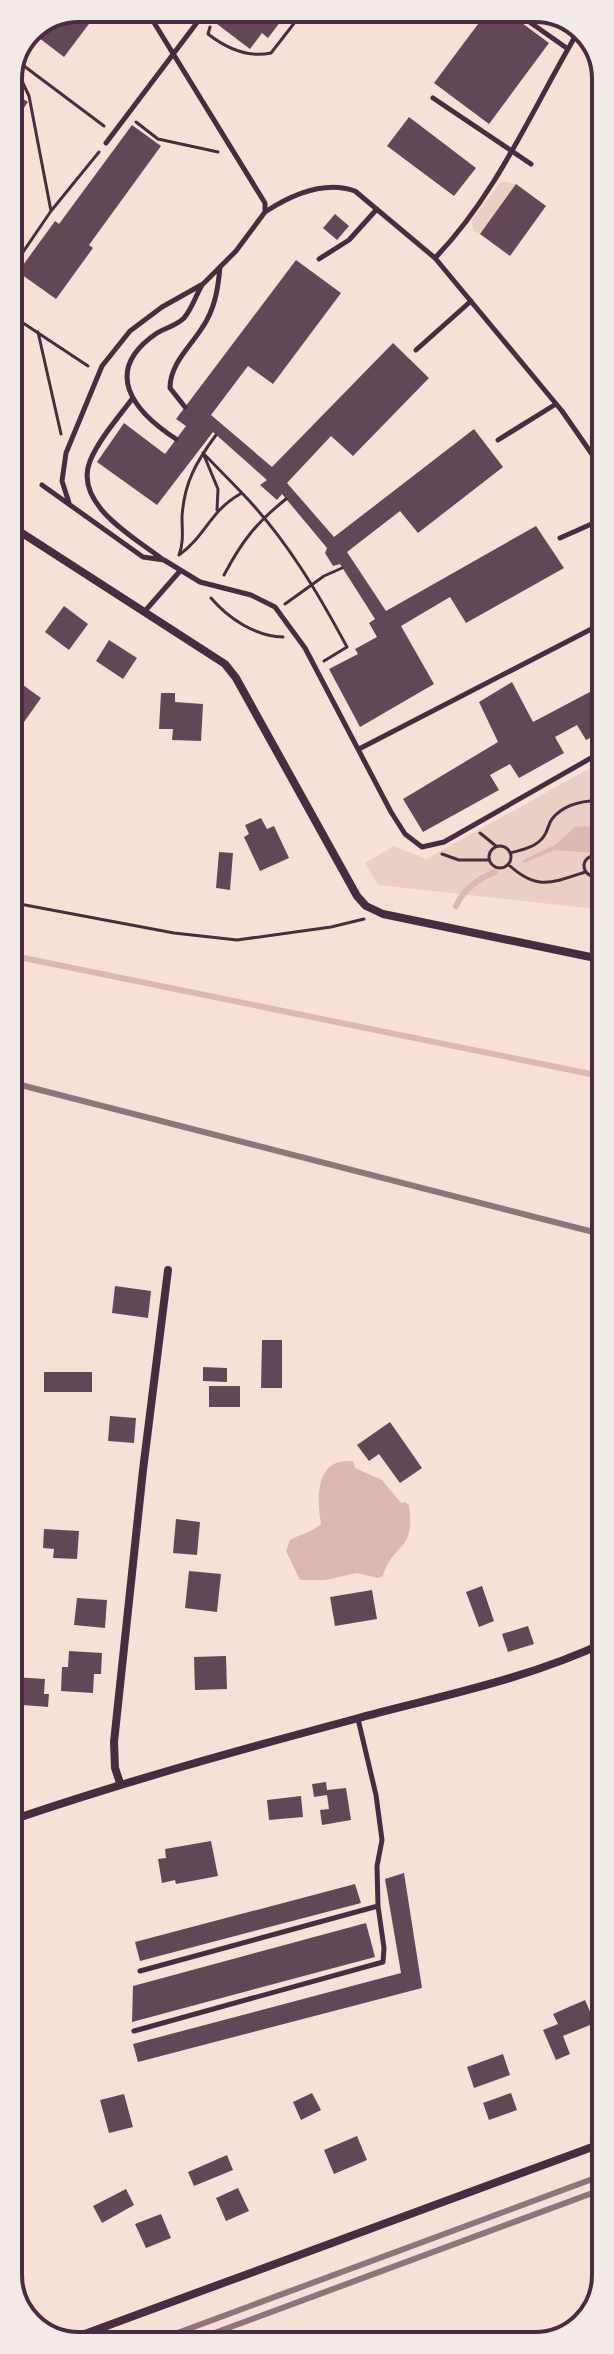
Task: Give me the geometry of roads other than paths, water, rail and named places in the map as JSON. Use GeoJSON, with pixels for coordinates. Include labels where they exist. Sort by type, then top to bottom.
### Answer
{"type":"FeatureCollection","features":[{"type":"Feature","properties":{"kind":"street"},"geometry":{"type":"LineString","coordinates":[[22,533],[225,664],[236,678],[357,896],[366,906],[383,914],[592,957]]}},
{"type":"Feature","properties":{"kind":"street"},"geometry":{"type":"LineString","coordinates":[[120,1783],[115,1768],[114,1742],[168,1270]]}},
{"type":"Feature","properties":{"kind":"street"},"geometry":{"type":"LineString","coordinates":[[22,1817],[120,1783],[503,1682],[592,1648]]}},
{"type":"Feature","properties":{"kind":"street"},"geometry":{"type":"LineString","coordinates":[[90,2332],[592,2147]]}},
{"type":"Feature","properties":{"kind":"lane"},"geometry":{"type":"LineString","coordinates":[[154,22],[235,151],[265,203],[265,212]]}},
{"type":"Feature","properties":{"kind":"lane"},"geometry":{"type":"LineString","coordinates":[[106,143],[198,22]]}},
{"type":"Feature","properties":{"kind":"lane"},"geometry":{"type":"LineString","coordinates":[[530,22],[568,49]]}},
{"type":"Feature","properties":{"kind":"lane"},"geometry":{"type":"LineString","coordinates":[[435,258],[454,238],[501,172],[574,38]]}},
{"type":"Feature","properties":{"kind":"lane"},"geometry":{"type":"LineString","coordinates":[[433,98],[531,164]]}},
{"type":"Feature","properties":{"kind":"lane"},"geometry":{"type":"LineString","coordinates":[[72,507],[62,481],[66,453],[99,373],[130,331],[162,307],[203,284],[236,251],[265,212],[284,200],[327,187],[344,187],[355,191],[435,258],[556,404],[592,455]]}},
{"type":"Feature","properties":{"kind":"lane"},"geometry":{"type":"LineString","coordinates":[[319,259],[349,240],[377,209]]}},
{"type":"Feature","properties":{"kind":"lane"},"geometry":{"type":"LineString","coordinates":[[185,407],[170,388],[171,373],[213,308],[220,267]]}},
{"type":"Feature","properties":{"kind":"lane"},"geometry":{"type":"LineString","coordinates":[[176,439],[157,426],[132,399],[126,380],[131,358],[157,333],[184,318],[203,284]]}},
{"type":"Feature","properties":{"kind":"lane"},"geometry":{"type":"LineString","coordinates":[[416,350],[471,301]]}},
{"type":"Feature","properties":{"kind":"lane"},"geometry":{"type":"LineString","coordinates":[[132,399],[89,464],[88,489],[93,501],[180,571],[200,582],[251,595],[277,609],[315,666],[405,834],[422,847],[432,846],[592,757]]}},
{"type":"Feature","properties":{"kind":"lane"},"geometry":{"type":"LineString","coordinates":[[498,440],[556,404]]}},
{"type":"Feature","properties":{"kind":"lane"},"geometry":{"type":"LineString","coordinates":[[42,485],[143,557],[164,560]]}},
{"type":"Feature","properties":{"kind":"lane"},"geometry":{"type":"LineString","coordinates":[[560,538],[592,524]]}},
{"type":"Feature","properties":{"kind":"lane"},"geometry":{"type":"LineString","coordinates":[[144,612],[180,571]]}},
{"type":"Feature","properties":{"kind":"lane"},"geometry":{"type":"LineString","coordinates":[[359,749],[592,629]]}},
{"type":"Feature","properties":{"kind":"lane"},"geometry":{"type":"LineString","coordinates":[[134,2031],[383,1962],[377,1866],[382,1840],[376,1795],[358,1718]]}},
{"type":"Feature","properties":{"kind":"lane"},"geometry":{"type":"LineString","coordinates":[[140,1971],[378,1906]]}},
{"type":"Feature","properties":{"kind":"waterway"},"geometry":{"type":"LineString","coordinates":[[456,906],[472,885],[495,872]]}},
{"type":"Feature","properties":{"kind":"waterway"},"geometry":{"type":"LineString","coordinates":[[22,958],[592,1074]]}},
{"type":"Feature","properties":{"kind":"railway"},"geometry":{"type":"LineString","coordinates":[[22,1085],[592,1232]]}},
{"type":"Feature","properties":{"kind":"railway"},"geometry":{"type":"LineString","coordinates":[[180,2332],[592,2179]]}},
{"type":"Feature","properties":{"kind":"railway"},"geometry":{"type":"LineString","coordinates":[[217,2332],[592,2193]]}}]}
